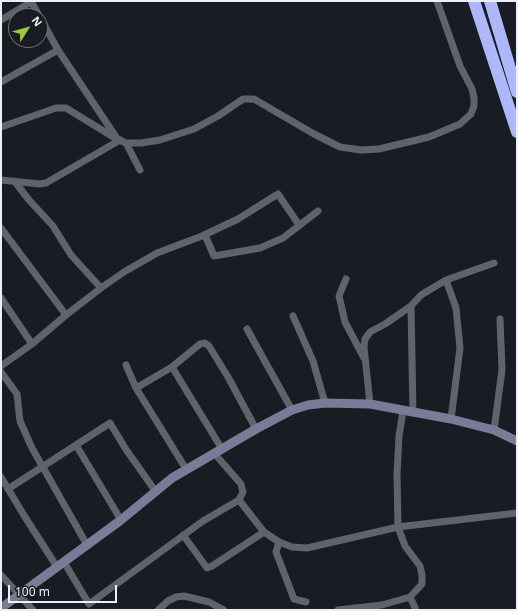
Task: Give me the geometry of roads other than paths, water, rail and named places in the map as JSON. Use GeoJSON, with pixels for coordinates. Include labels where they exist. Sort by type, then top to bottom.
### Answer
{"type":"FeatureCollection","features":[{"type":"Feature","properties":{"kind":"highway"},"geometry":{"type":"LineString","coordinates":[[474,1],[517,132]]}},
{"type":"Feature","properties":{"kind":"highway"},"geometry":{"type":"LineString","coordinates":[[490,1],[517,92]]}},
{"type":"Feature","properties":{"kind":"street"},"geometry":{"type":"LineString","coordinates":[[1,20],[31,1]]}},
{"type":"Feature","properties":{"kind":"street"},"geometry":{"type":"LineString","coordinates":[[1,128],[56,108],[66,108],[121,141],[141,143],[160,140],[194,129],[218,116],[243,99],[254,98],[314,134],[340,147],[361,150],[379,149],[429,137],[451,129],[466,120],[472,114],[474,98],[472,89],[460,66],[450,40],[437,1]]}},
{"type":"Feature","properties":{"kind":"street"},"geometry":{"type":"LineString","coordinates":[[48,31],[58,50],[140,170]]}},
{"type":"Feature","properties":{"kind":"street"},"geometry":{"type":"LineString","coordinates":[[1,82],[58,50]]}},
{"type":"Feature","properties":{"kind":"street"},"geometry":{"type":"LineString","coordinates":[[1,180],[46,183],[121,141]]}},
{"type":"Feature","properties":{"kind":"street"},"geometry":{"type":"LineString","coordinates":[[15,182],[53,226],[71,255],[100,288]]}},
{"type":"Feature","properties":{"kind":"street"},"geometry":{"type":"LineString","coordinates":[[1,366],[32,344],[100,288],[124,272],[157,253],[205,235],[238,219],[278,194],[299,225]]}},
{"type":"Feature","properties":{"kind":"street"},"geometry":{"type":"LineString","coordinates":[[205,235],[214,256],[260,248],[274,242],[318,211]]}},
{"type":"Feature","properties":{"kind":"street"},"geometry":{"type":"LineString","coordinates":[[1,228],[66,315]]}},
{"type":"Feature","properties":{"kind":"street"},"geometry":{"type":"LineString","coordinates":[[370,404],[364,347],[365,339],[370,332],[385,324],[411,306],[421,295],[446,280],[494,263]]}},
{"type":"Feature","properties":{"kind":"street"},"geometry":{"type":"LineString","coordinates":[[346,279],[338,296],[345,322],[366,362]]}},
{"type":"Feature","properties":{"kind":"street"},"geometry":{"type":"LineString","coordinates":[[446,280],[456,308],[460,348],[451,419]]}},
{"type":"Feature","properties":{"kind":"street"},"geometry":{"type":"LineString","coordinates":[[1,298],[32,344]]}},
{"type":"Feature","properties":{"kind":"street"},"geometry":{"type":"LineString","coordinates":[[411,306],[414,413]]}},
{"type":"Feature","properties":{"kind":"street"},"geometry":{"type":"LineString","coordinates":[[293,316],[313,361],[326,403]]}},
{"type":"Feature","properties":{"kind":"street"},"geometry":{"type":"LineString","coordinates":[[494,430],[502,370],[500,319]]}},
{"type":"Feature","properties":{"kind":"street"},"geometry":{"type":"LineString","coordinates":[[247,329],[292,410]]}},
{"type":"Feature","properties":{"kind":"street"},"geometry":{"type":"LineString","coordinates":[[136,388],[172,367],[200,344],[205,343],[209,346],[256,429]]}},
{"type":"Feature","properties":{"kind":"street"},"geometry":{"type":"LineString","coordinates":[[126,364],[136,388],[186,469]]}},
{"type":"Feature","properties":{"kind":"street"},"geometry":{"type":"LineString","coordinates":[[1,477],[89,604],[203,521],[239,500],[243,492],[241,484],[218,451],[172,367]]}},
{"type":"Feature","properties":{"kind":"street"},"geometry":{"type":"LineString","coordinates":[[1,372],[17,394],[20,421],[32,448],[87,545]]}},
{"type":"Feature","properties":{"kind":"street"},"geometry":{"type":"LineString","coordinates":[[1,608],[121,520],[172,478],[256,429],[292,410],[308,405],[326,403],[370,404],[451,419],[494,430],[517,441]]}},
{"type":"Feature","properties":{"kind":"street"},"geometry":{"type":"LineString","coordinates":[[338,610],[382,605],[410,597],[422,584],[420,566],[405,546],[398,527],[397,474],[402,410]]}},
{"type":"Feature","properties":{"kind":"street"},"geometry":{"type":"LineString","coordinates":[[8,489],[110,423],[125,448],[156,492]]}},
{"type":"Feature","properties":{"kind":"street"},"geometry":{"type":"LineString","coordinates":[[76,444],[121,520]]}},
{"type":"Feature","properties":{"kind":"street"},"geometry":{"type":"LineString","coordinates":[[239,500],[264,532],[279,542],[292,547],[307,548],[398,527],[517,513]]}},
{"type":"Feature","properties":{"kind":"street"},"geometry":{"type":"LineString","coordinates":[[183,535],[207,568],[264,532]]}},
{"type":"Feature","properties":{"kind":"street"},"geometry":{"type":"LineString","coordinates":[[279,542],[276,552],[294,599],[306,602]]}},
{"type":"Feature","properties":{"kind":"street"},"geometry":{"type":"LineString","coordinates":[[1,575],[20,594],[33,610]]}},
{"type":"Feature","properties":{"kind":"street"},"geometry":{"type":"LineString","coordinates":[[159,609],[168,601],[176,597],[184,596],[209,602],[224,610]]}},
{"type":"Feature","properties":{"kind":"street"},"geometry":{"type":"LineString","coordinates":[[410,597],[416,610]]}}]}
